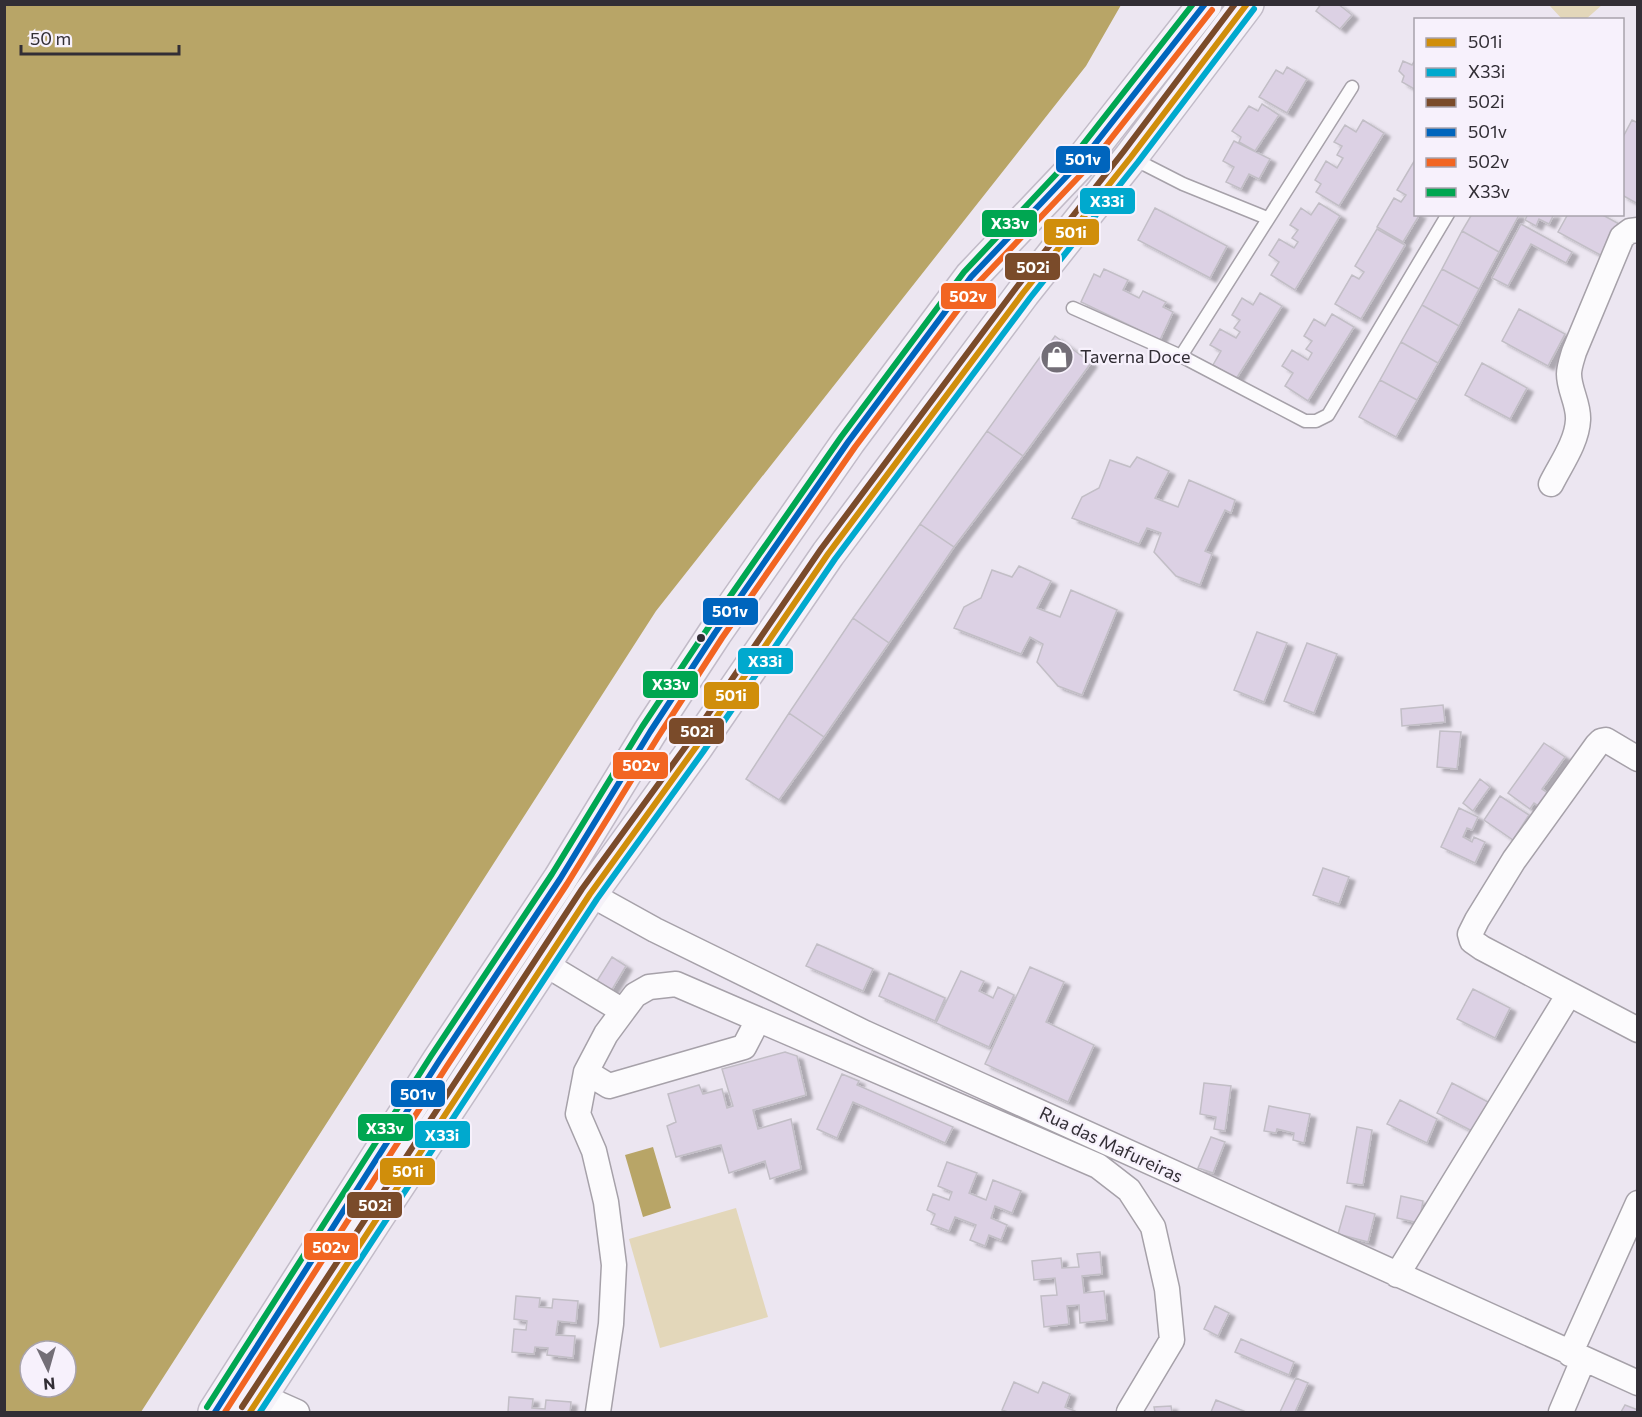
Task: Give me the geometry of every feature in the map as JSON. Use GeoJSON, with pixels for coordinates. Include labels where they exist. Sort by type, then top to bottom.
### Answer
{"type":"FeatureCollection","features":[{"type":"Feature","properties":{"kind":"main road"},"geometry":{"type":"LineString","coordinates":[[214,1413],[439,1061],[561,879],[657,722],[848,442],[971,277],[1084,158],[1204,4]]}},
{"type":"Feature","properties":{"kind":"main road"},"geometry":{"type":"LineString","coordinates":[[256,1404],[590,894],[696,747],[828,554],[1023,293],[1131,157],[1247,4]]}},
{"type":"Feature","properties":{"kind":"street"},"geometry":{"type":"LineString","coordinates":[[1551,484],[1575,438],[1578,422],[1578,410],[1569,382],[1569,371],[1574,352],[1630,234]]}},
{"type":"Feature","properties":{"kind":"street"},"geometry":{"type":"LineString","coordinates":[[1638,759],[1606,740],[1597,745],[1514,860],[1471,931],[1472,941],[1482,948],[1638,1030]]}},
{"type":"Feature","properties":{"kind":"street","name":"Rua das Mafureiras"},"geometry":{"type":"LineString","coordinates":[[590,894],[655,930],[865,1033],[1638,1383]]}},
{"type":"Feature","properties":{"kind":"street"},"geometry":{"type":"LineString","coordinates":[[545,964],[623,1011]]}},
{"type":"Feature","properties":{"kind":"street"},"geometry":{"type":"LineString","coordinates":[[598,1413],[610,1324],[614,1265],[606,1202],[594,1151],[578,1114],[586,1072],[606,1034],[635,995],[649,987],[676,984],[1098,1166],[1129,1191],[1153,1227],[1167,1289],[1172,1340],[1129,1413]]}},
{"type":"Feature","properties":{"kind":"street"},"geometry":{"type":"LineString","coordinates":[[1397,1275],[1569,994]]}},
{"type":"Feature","properties":{"kind":"street"},"geometry":{"type":"LineString","coordinates":[[586,1072],[609,1086],[744,1047],[758,1020]]}},
{"type":"Feature","properties":{"kind":"street"},"geometry":{"type":"LineString","coordinates":[[1561,1413],[1577,1357],[1638,1203]]}},
{"type":"Feature","properties":{"kind":"street"},"geometry":{"type":"LineString","coordinates":[[256,1404],[297,1413]]}},
{"type":"Feature","properties":{"kind":"lane"},"geometry":{"type":"LineString","coordinates":[[1181,356],[1352,87]]}},
{"type":"Feature","properties":{"kind":"lane"},"geometry":{"type":"LineString","coordinates":[[1131,157],[1183,184],[1268,218]]}},
{"type":"Feature","properties":{"kind":"lane"},"geometry":{"type":"LineString","coordinates":[[1073,308],[1181,356],[1305,421],[1316,421],[1328,415],[1447,216]]}},
{"type":"Feature","properties":{"kind":"shaded area"},"geometry":{"type":"Polygon","coordinates":[[[5,4],[1121,5],[1086,66],[656,611],[141,1412],[5,1412],[5,4]]]}},
{"type":"Feature","properties":{"kind":"shaded area"},"geometry":{"type":"Polygon","coordinates":[[[1549,5],[1602,5],[1587,18],[1561,18],[1549,5]]]}},
{"type":"Feature","properties":{"kind":"shaded area"},"geometry":{"type":"Polygon","coordinates":[[[653,1147],[671,1208],[643,1217],[625,1155],[653,1147]]]}},
{"type":"Feature","properties":{"kind":"shaded area"},"geometry":{"type":"Polygon","coordinates":[[[736,1208],[768,1317],[660,1348],[629,1239],[736,1208]]]}},
{"type":"Feature","properties":{"kind":"building"},"geometry":{"type":"Polygon","coordinates":[[[1321,4],[1338,4],[1352,15],[1340,29],[1316,11],[1321,4]]]}},
{"type":"Feature","properties":{"kind":"building"},"geometry":{"type":"Polygon","coordinates":[[[1403,61],[1412,65],[1414,62],[1414,89],[1402,82],[1404,76],[1399,71],[1403,61]]]}},
{"type":"Feature","properties":{"kind":"building"},"geometry":{"type":"Polygon","coordinates":[[[1287,67],[1307,79],[1287,113],[1259,97],[1276,70],[1283,74],[1287,67]]]}},
{"type":"Feature","properties":{"kind":"building"},"geometry":{"type":"Polygon","coordinates":[[[1262,104],[1279,115],[1255,151],[1239,142],[1241,137],[1232,131],[1249,106],[1258,111],[1262,104]]]}},
{"type":"Feature","properties":{"kind":"building"},"geometry":{"type":"Polygon","coordinates":[[[1363,120],[1384,133],[1339,206],[1316,192],[1321,184],[1315,180],[1326,161],[1337,168],[1343,158],[1337,155],[1342,146],[1334,142],[1345,125],[1356,132],[1363,120]]]}},
{"type":"Feature","properties":{"kind":"building"},"geometry":{"type":"Polygon","coordinates":[[[1632,120],[1638,123],[1638,204],[1624,196],[1624,135],[1632,120]]]}},
{"type":"Feature","properties":{"kind":"building"},"geometry":{"type":"Polygon","coordinates":[[[1234,141],[1270,159],[1259,179],[1249,174],[1241,189],[1226,182],[1234,167],[1223,161],[1234,141]]]}},
{"type":"Feature","properties":{"kind":"building"},"geometry":{"type":"Polygon","coordinates":[[[1414,161],[1414,216],[1419,216],[1403,242],[1377,227],[1394,198],[1401,202],[1406,195],[1397,190],[1414,161]]]}},
{"type":"Feature","properties":{"kind":"building"},"geometry":{"type":"Polygon","coordinates":[[[1319,203],[1340,216],[1295,290],[1271,275],[1279,262],[1269,255],[1279,239],[1294,248],[1298,242],[1292,238],[1298,230],[1290,225],[1301,208],[1311,215],[1319,203]]]}},
{"type":"Feature","properties":{"kind":"building"},"geometry":{"type":"Polygon","coordinates":[[[1155,208],[1227,246],[1210,278],[1138,240],[1155,208]]]}},
{"type":"Feature","properties":{"kind":"building"},"geometry":{"type":"Polygon","coordinates":[[[1471,216],[1518,216],[1499,252],[1462,231],[1471,216]]]}},
{"type":"Feature","properties":{"kind":"building"},"geometry":{"type":"Polygon","coordinates":[[[1527,216],[1553,216],[1549,224],[1539,219],[1536,226],[1525,220],[1527,216]]]}},
{"type":"Feature","properties":{"kind":"building"},"geometry":{"type":"Polygon","coordinates":[[[1567,216],[1605,216],[1621,225],[1604,257],[1558,232],[1567,216]]]}},
{"type":"Feature","properties":{"kind":"building"},"geometry":{"type":"Polygon","coordinates":[[[1521,224],[1572,252],[1566,263],[1531,244],[1508,286],[1492,278],[1521,224]]]}},
{"type":"Feature","properties":{"kind":"building"},"geometry":{"type":"Polygon","coordinates":[[[1377,229],[1405,245],[1361,319],[1335,304],[1352,275],[1359,279],[1364,272],[1355,266],[1377,229]]]}},
{"type":"Feature","properties":{"kind":"building"},"geometry":{"type":"Polygon","coordinates":[[[1462,231],[1499,252],[1479,289],[1442,269],[1462,231]]]}},
{"type":"Feature","properties":{"kind":"building"},"geometry":{"type":"Polygon","coordinates":[[[1104,269],[1128,280],[1123,290],[1139,298],[1143,291],[1166,302],[1163,307],[1173,312],[1160,340],[1081,302],[1094,274],[1100,277],[1104,269]]]}},
{"type":"Feature","properties":{"kind":"building"},"geometry":{"type":"Polygon","coordinates":[[[1442,269],[1479,289],[1459,326],[1422,305],[1442,269]]]}},
{"type":"Feature","properties":{"kind":"building"},"geometry":{"type":"Polygon","coordinates":[[[1260,293],[1282,306],[1236,379],[1213,365],[1221,351],[1210,345],[1220,329],[1236,338],[1240,332],[1234,328],[1240,320],[1232,315],[1242,298],[1253,305],[1260,293]]]}},
{"type":"Feature","properties":{"kind":"building"},"geometry":{"type":"Polygon","coordinates":[[[1422,305],[1459,326],[1438,363],[1401,342],[1422,305]]]}},
{"type":"Feature","properties":{"kind":"building"},"geometry":{"type":"Polygon","coordinates":[[[1519,309],[1565,334],[1548,366],[1502,341],[1519,309]]]}},
{"type":"Feature","properties":{"kind":"building"},"geometry":{"type":"Polygon","coordinates":[[[1332,314],[1354,327],[1308,401],[1285,386],[1293,373],[1282,366],[1292,350],[1308,360],[1312,353],[1306,349],[1312,341],[1304,336],[1314,319],[1325,326],[1332,314]]]}},
{"type":"Feature","properties":{"kind":"building"},"geometry":{"type":"Polygon","coordinates":[[[1055,336],[1091,363],[1023,456],[987,431],[1055,336]]]}},
{"type":"Feature","properties":{"kind":"building"},"geometry":{"type":"Polygon","coordinates":[[[1401,342],[1438,363],[1417,400],[1380,380],[1401,342]]]}},
{"type":"Feature","properties":{"kind":"building"},"geometry":{"type":"Polygon","coordinates":[[[1482,363],[1527,388],[1510,419],[1465,395],[1482,363]]]}},
{"type":"Feature","properties":{"kind":"building"},"geometry":{"type":"Polygon","coordinates":[[[1380,380],[1417,400],[1396,437],[1359,417],[1380,380]]]}},
{"type":"Feature","properties":{"kind":"building"},"geometry":{"type":"Polygon","coordinates":[[[987,431],[1023,456],[954,547],[920,524],[987,431]]]}},
{"type":"Feature","properties":{"kind":"building"},"geometry":{"type":"Polygon","coordinates":[[[1137,457],[1169,471],[1155,498],[1178,507],[1189,480],[1235,500],[1231,513],[1225,510],[1205,551],[1212,554],[1200,585],[1176,576],[1154,552],[1161,533],[1147,528],[1139,544],[1072,518],[1082,497],[1099,488],[1110,460],[1130,467],[1137,457]]]}},
{"type":"Feature","properties":{"kind":"building"},"geometry":{"type":"Polygon","coordinates":[[[920,524],[954,547],[889,643],[853,618],[920,524]]]}},
{"type":"Feature","properties":{"kind":"building"},"geometry":{"type":"Polygon","coordinates":[[[1019,566],[1051,581],[1037,608],[1060,617],[1071,590],[1117,610],[1082,695],[1058,686],[1037,662],[1043,644],[1030,637],[1021,654],[954,628],[964,607],[981,598],[992,570],[1012,577],[1019,566]]]}},
{"type":"Feature","properties":{"kind":"building"},"geometry":{"type":"Polygon","coordinates":[[[853,618],[889,643],[824,737],[789,713],[853,618]]]}},
{"type":"Feature","properties":{"kind":"building"},"geometry":{"type":"Polygon","coordinates":[[[1257,632],[1287,643],[1264,702],[1234,690],[1257,632]]]}},
{"type":"Feature","properties":{"kind":"building"},"geometry":{"type":"Polygon","coordinates":[[[1307,643],[1337,654],[1314,713],[1284,701],[1307,643]]]}},
{"type":"Feature","properties":{"kind":"building"},"geometry":{"type":"Polygon","coordinates":[[[1443,705],[1445,722],[1402,726],[1401,709],[1443,705]]]}},
{"type":"Feature","properties":{"kind":"building"},"geometry":{"type":"Polygon","coordinates":[[[789,713],[824,737],[779,800],[746,779],[789,713]]]}},
{"type":"Feature","properties":{"kind":"building"},"geometry":{"type":"Polygon","coordinates":[[[1440,731],[1461,732],[1457,769],[1437,767],[1440,731]]]}},
{"type":"Feature","properties":{"kind":"building"},"geometry":{"type":"Polygon","coordinates":[[[1544,743],[1565,757],[1542,789],[1552,796],[1543,809],[1534,803],[1530,809],[1508,793],[1544,743]]]}},
{"type":"Feature","properties":{"kind":"building"},"geometry":{"type":"Polygon","coordinates":[[[1480,779],[1490,787],[1473,811],[1463,803],[1480,779]]]}},
{"type":"Feature","properties":{"kind":"building"},"geometry":{"type":"Polygon","coordinates":[[[1500,796],[1529,815],[1513,840],[1484,820],[1500,796]]]}},
{"type":"Feature","properties":{"kind":"building"},"geometry":{"type":"Polygon","coordinates":[[[1459,808],[1478,817],[1472,830],[1467,828],[1463,837],[1472,842],[1474,837],[1485,842],[1475,863],[1441,847],[1459,808]]]}},
{"type":"Feature","properties":{"kind":"building"},"geometry":{"type":"Polygon","coordinates":[[[1323,868],[1349,877],[1339,904],[1313,895],[1323,868]]]}},
{"type":"Feature","properties":{"kind":"building"},"geometry":{"type":"Polygon","coordinates":[[[817,944],[873,969],[863,991],[806,966],[817,944]]]}},
{"type":"Feature","properties":{"kind":"building"},"geometry":{"type":"Polygon","coordinates":[[[612,957],[626,966],[610,993],[595,984],[612,957]]]}},
{"type":"Feature","properties":{"kind":"building"},"geometry":{"type":"Polygon","coordinates":[[[1030,967],[1064,982],[1046,1022],[1094,1045],[1068,1102],[985,1064],[1030,967]]]}},
{"type":"Feature","properties":{"kind":"building"},"geometry":{"type":"Polygon","coordinates":[[[961,971],[984,981],[979,991],[993,998],[998,987],[1014,995],[989,1047],[936,1023],[961,971]]]}},
{"type":"Feature","properties":{"kind":"building"},"geometry":{"type":"Polygon","coordinates":[[[889,973],[945,998],[935,1021],[879,996],[889,973]]]}},
{"type":"Feature","properties":{"kind":"building"},"geometry":{"type":"Polygon","coordinates":[[[1473,989],[1510,1008],[1495,1038],[1457,1019],[1473,989]]]}},
{"type":"Feature","properties":{"kind":"building"},"geometry":{"type":"Polygon","coordinates":[[[785,1052],[797,1056],[806,1095],[753,1110],[758,1129],[791,1119],[801,1169],[770,1179],[765,1161],[729,1173],[721,1145],[676,1157],[667,1126],[676,1122],[668,1094],[699,1085],[703,1094],[722,1089],[727,1108],[733,1106],[722,1069],[785,1052]]]}},
{"type":"Feature","properties":{"kind":"building"},"geometry":{"type":"Polygon","coordinates":[[[842,1074],[859,1081],[857,1085],[953,1127],[945,1143],[853,1102],[837,1138],[817,1129],[842,1074]]]}},
{"type":"Feature","properties":{"kind":"building"},"geometry":{"type":"Polygon","coordinates":[[[1204,1083],[1231,1086],[1225,1131],[1214,1129],[1216,1117],[1200,1114],[1204,1083]]]}},
{"type":"Feature","properties":{"kind":"building"},"geometry":{"type":"Polygon","coordinates":[[[1452,1083],[1490,1103],[1474,1132],[1437,1113],[1452,1083]]]}},
{"type":"Feature","properties":{"kind":"building"},"geometry":{"type":"Polygon","coordinates":[[[1400,1100],[1437,1119],[1427,1143],[1387,1124],[1400,1100]]]}},
{"type":"Feature","properties":{"kind":"building"},"geometry":{"type":"Polygon","coordinates":[[[1269,1106],[1310,1114],[1304,1143],[1293,1140],[1294,1133],[1277,1129],[1276,1133],[1264,1131],[1269,1106]]]}},
{"type":"Feature","properties":{"kind":"building"},"geometry":{"type":"Polygon","coordinates":[[[1357,1127],[1372,1130],[1363,1185],[1347,1183],[1357,1127]]]}},
{"type":"Feature","properties":{"kind":"building"},"geometry":{"type":"Polygon","coordinates":[[[1211,1137],[1225,1142],[1213,1173],[1198,1168],[1211,1137]]]}},
{"type":"Feature","properties":{"kind":"building"},"geometry":{"type":"Polygon","coordinates":[[[947,1162],[977,1173],[969,1193],[986,1200],[993,1180],[1021,1191],[1012,1213],[995,1206],[991,1218],[1007,1225],[1001,1240],[989,1235],[985,1246],[970,1240],[976,1225],[955,1217],[949,1231],[931,1224],[935,1214],[927,1210],[933,1194],[949,1200],[952,1192],[938,1186],[947,1162]]]}},
{"type":"Feature","properties":{"kind":"building"},"geometry":{"type":"Polygon","coordinates":[[[1401,1196],[1423,1201],[1419,1223],[1397,1218],[1401,1196]]]}},
{"type":"Feature","properties":{"kind":"building"},"geometry":{"type":"Polygon","coordinates":[[[1346,1206],[1375,1214],[1368,1242],[1338,1234],[1346,1206]]]}},
{"type":"Feature","properties":{"kind":"building"},"geometry":{"type":"Polygon","coordinates":[[[1100,1252],[1102,1274],[1082,1276],[1084,1293],[1104,1291],[1107,1320],[1080,1323],[1079,1305],[1067,1306],[1069,1324],[1044,1327],[1041,1296],[1057,1295],[1055,1278],[1034,1280],[1032,1261],[1061,1258],[1062,1268],[1079,1267],[1077,1254],[1100,1252]]]}},
{"type":"Feature","properties":{"kind":"building"},"geometry":{"type":"Polygon","coordinates":[[[516,1296],[540,1298],[539,1307],[552,1308],[553,1299],[578,1301],[576,1323],[558,1321],[556,1335],[575,1336],[573,1358],[547,1355],[548,1348],[535,1347],[534,1354],[512,1352],[514,1329],[526,1330],[527,1321],[514,1319],[516,1296]]]}},
{"type":"Feature","properties":{"kind":"building"},"geometry":{"type":"Polygon","coordinates":[[[1215,1306],[1229,1313],[1218,1336],[1204,1329],[1215,1306]]]}},
{"type":"Feature","properties":{"kind":"building"},"geometry":{"type":"Polygon","coordinates":[[[1241,1339],[1294,1362],[1289,1375],[1235,1352],[1241,1339]]]}},
{"type":"Feature","properties":{"kind":"building"},"geometry":{"type":"Polygon","coordinates":[[[1296,1378],[1308,1383],[1295,1412],[1280,1412],[1296,1378]]]}},
{"type":"Feature","properties":{"kind":"building"},"geometry":{"type":"Polygon","coordinates":[[[1014,1382],[1038,1393],[1043,1382],[1070,1394],[1065,1407],[1077,1412],[1008,1412],[1002,1410],[1014,1382]]]}},
{"type":"Feature","properties":{"kind":"building"},"geometry":{"type":"Polygon","coordinates":[[[509,1397],[533,1399],[532,1408],[545,1409],[546,1400],[571,1402],[570,1412],[508,1412],[509,1397]]]}},
{"type":"Feature","properties":{"kind":"building"},"geometry":{"type":"Polygon","coordinates":[[[1216,1400],[1246,1412],[1211,1412],[1216,1400]]]}},
{"type":"Feature","properties":{"kind":"building"},"geometry":{"type":"Polygon","coordinates":[[[1625,1405],[1638,1410],[1638,1412],[1621,1412],[1625,1405]]]}},
{"type":"Feature","properties":{"kind":"building"},"geometry":{"type":"Polygon","coordinates":[[[1171,1406],[1172,1412],[1155,1412],[1154,1407],[1171,1406]]]}},
{"type":"Feature","properties":{"kind":"transit line","name":"X33v"},"geometry":{"type":"LineString","coordinates":[[207,1407],[431,1056],[552,874],[642,727],[841,437],[964,272],[1077,152],[1193,4]]}},
{"type":"Feature","properties":{"kind":"transit line","name":"501v"},"geometry":{"type":"LineString","coordinates":[[215,1412],[439,1061],[560,879],[650,732],[715,633],[848,442],[971,277],[1084,158],[1205,4]]}},
{"type":"Feature","properties":{"kind":"transit line","name":"502i"},"geometry":{"type":"LineString","coordinates":[[242,1407],[582,889],[689,742],[821,549],[1016,288],[1124,151],[1235,4]]}},
{"type":"Feature","properties":{"kind":"transit line","name":"501i"},"geometry":{"type":"LineString","coordinates":[[250,1412],[590,894],[696,747],[828,554],[1023,293],[1131,157],[1247,4]]}},
{"type":"Feature","properties":{"kind":"transit line","name":"X33i"},"geometry":{"type":"LineString","coordinates":[[260,1412],[597,899],[703,752],[835,559],[1030,298],[1138,162],[1254,9]]}},
{"type":"Feature","properties":{"kind":"transit line","name":"502v"},"geometry":{"type":"LineString","coordinates":[[225,1412],[567,884],[722,638],[855,447],[978,283],[1091,164],[1212,10]]}},
{"type":"Feature","properties":{"kind":"place","name":"Taverna Doce"},"geometry":{"type":"Point","coordinates":[1057,357]}}]}
